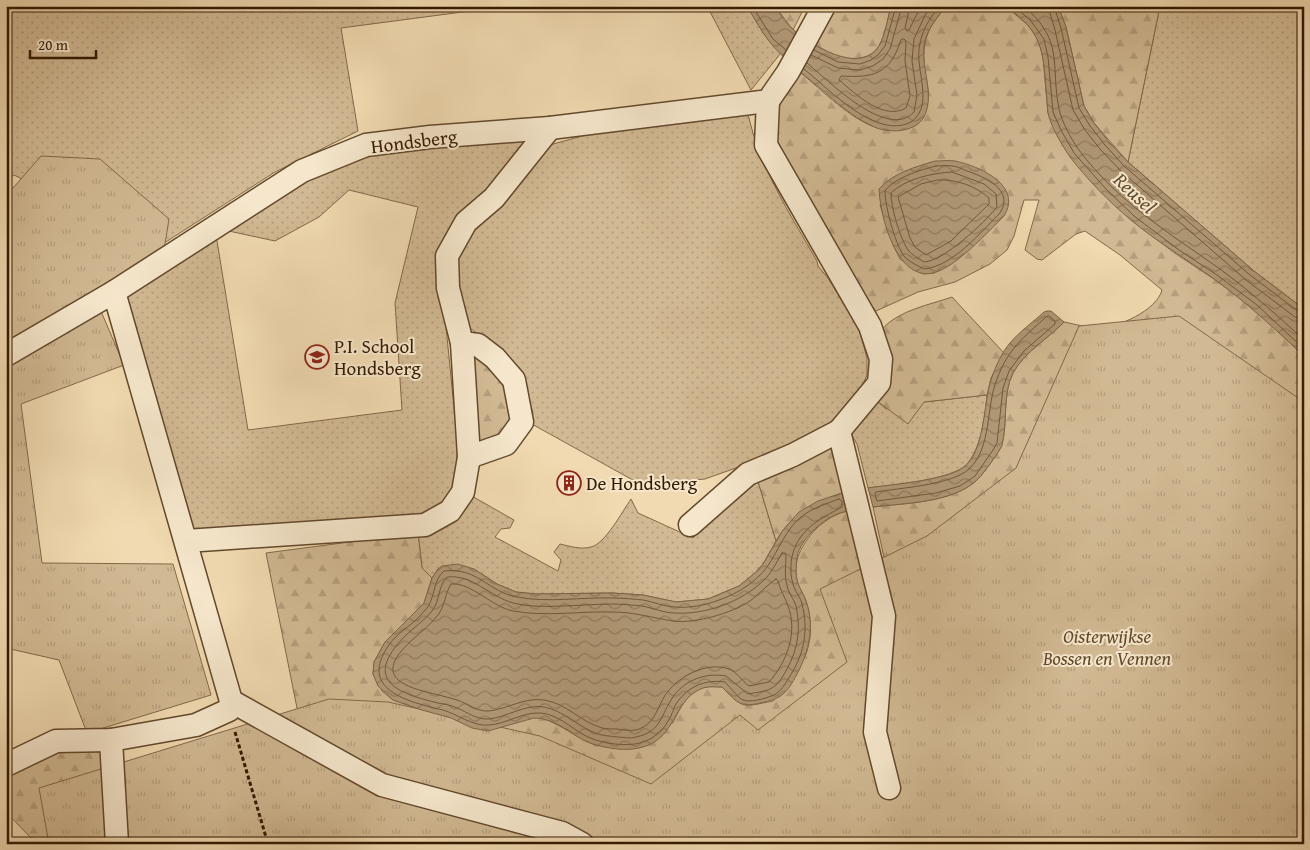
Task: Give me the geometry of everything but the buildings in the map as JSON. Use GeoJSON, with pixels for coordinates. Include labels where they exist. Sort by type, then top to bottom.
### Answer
{"type":"FeatureCollection","features":[{"type":"Feature","properties":{"kind":"street"},"geometry":{"type":"LineString","coordinates":[[690,524],[748,474],[793,456],[839,431],[879,382],[881,359],[870,326],[766,146],[768,100],[788,72],[820,14]]}},
{"type":"Feature","properties":{"kind":"street","name":"Hondsberg"},"geometry":{"type":"LineString","coordinates":[[6,355],[114,292],[302,171],[366,145],[550,128],[768,100]]}},
{"type":"Feature","properties":{"kind":"street"},"geometry":{"type":"LineString","coordinates":[[186,541],[426,525],[450,511],[462,492],[468,457],[462,343],[448,288],[447,256],[466,222],[494,198],[550,128]]}},
{"type":"Feature","properties":{"kind":"street"},"geometry":{"type":"LineString","coordinates":[[114,292],[186,541],[230,705],[382,785],[562,833],[582,844]]}},
{"type":"Feature","properties":{"kind":"street"},"geometry":{"type":"LineString","coordinates":[[462,343],[478,345],[495,358],[514,380],[522,422],[506,444],[468,457]]}},
{"type":"Feature","properties":{"kind":"street"},"geometry":{"type":"LineString","coordinates":[[839,431],[884,616],[875,732],[889,788]]}},
{"type":"Feature","properties":{"kind":"street"},"geometry":{"type":"LineString","coordinates":[[6,765],[56,741],[111,740],[196,725],[230,705]]}},
{"type":"Feature","properties":{"kind":"street"},"geometry":{"type":"LineString","coordinates":[[111,740],[117,844]]}},
{"type":"Feature","properties":{"kind":"path"},"geometry":{"type":"LineString","coordinates":[[230,705],[268,844]]}},
{"type":"Feature","properties":{"kind":"green space"},"geometry":{"type":"Polygon","coordinates":[[[21,6],[508,6],[341,28],[358,131],[275,172],[158,247],[14,175],[6,182],[6,15],[21,6]]]}},
{"type":"Feature","properties":{"kind":"green space"},"geometry":{"type":"Polygon","coordinates":[[[707,6],[747,6],[770,42],[781,53],[751,90],[707,6]]]}},
{"type":"Feature","properties":{"kind":"green space"},"geometry":{"type":"Polygon","coordinates":[[[775,6],[805,6],[793,30],[775,6]]]}},
{"type":"Feature","properties":{"kind":"green space"},"geometry":{"type":"Polygon","coordinates":[[[831,6],[891,6],[884,35],[873,53],[862,58],[844,58],[832,54],[811,42],[831,6]]]}},
{"type":"Feature","properties":{"kind":"green space"},"geometry":{"type":"Polygon","coordinates":[[[947,6],[1005,6],[1028,25],[1039,41],[1043,57],[1048,113],[1056,132],[1070,156],[1102,192],[1131,220],[1254,309],[1304,356],[1304,775],[1161,844],[892,594],[873,507],[914,503],[943,497],[968,487],[981,476],[1002,445],[1007,390],[1013,373],[1024,358],[1064,322],[1094,328],[1116,325],[1145,311],[1159,297],[1162,290],[1120,255],[1085,231],[1076,234],[1042,260],[1037,259],[1025,250],[1039,200],[1024,200],[1014,236],[1007,250],[990,264],[955,282],[918,292],[876,311],[860,292],[787,170],[773,130],[775,109],[796,69],[842,108],[862,121],[881,128],[911,127],[920,121],[925,111],[928,88],[924,62],[925,44],[930,28],[947,6]],[[880,205],[893,245],[900,259],[923,274],[935,273],[880,205]]]}},
{"type":"Feature","properties":{"kind":"green space"},"geometry":{"type":"Polygon","coordinates":[[[1058,6],[1160,6],[1128,162],[1094,123],[1084,106],[1066,27],[1058,6]]]}},
{"type":"Feature","properties":{"kind":"green space"},"geometry":{"type":"Polygon","coordinates":[[[1160,6],[1304,6],[1304,309],[1254,271],[1128,162],[1160,6]]]}},
{"type":"Feature","properties":{"kind":"green space"},"geometry":{"type":"Polygon","coordinates":[[[748,114],[760,153],[786,208],[817,261],[818,266],[828,278],[859,329],[867,358],[867,375],[858,395],[845,410],[824,428],[789,449],[705,479],[640,484],[530,423],[533,413],[524,385],[488,342],[470,328],[462,314],[453,266],[478,221],[546,146],[593,133],[748,114]]]}},
{"type":"Feature","properties":{"kind":"green space"},"geometry":{"type":"Polygon","coordinates":[[[531,138],[485,194],[457,214],[439,256],[459,458],[452,488],[444,500],[418,516],[191,533],[123,294],[216,235],[248,430],[402,410],[395,303],[418,207],[349,190],[319,217],[275,241],[224,230],[302,179],[374,153],[531,138]]]}},
{"type":"Feature","properties":{"kind":"green space"},"geometry":{"type":"Polygon","coordinates":[[[41,156],[100,159],[169,219],[162,262],[97,302],[124,365],[21,404],[42,563],[173,564],[211,695],[87,733],[59,660],[6,648],[6,196],[41,156]]]}},
{"type":"Feature","properties":{"kind":"green space"},"geometry":{"type":"Polygon","coordinates":[[[952,297],[1004,353],[991,378],[987,395],[924,402],[908,424],[877,401],[884,337],[883,328],[906,312],[952,297]]]}},
{"type":"Feature","properties":{"kind":"green space","name":"Oisterwijkse Bossen en Vennen"},"geometry":{"type":"Polygon","coordinates":[[[1179,316],[1304,402],[1304,844],[237,844],[208,838],[98,844],[49,844],[39,788],[329,699],[388,702],[540,736],[651,784],[740,715],[758,730],[847,662],[820,589],[927,536],[1016,468],[1079,326],[1179,316]]]}},
{"type":"Feature","properties":{"kind":"green space"},"geometry":{"type":"Polygon","coordinates":[[[474,353],[480,356],[506,386],[515,411],[501,432],[486,441],[479,442],[474,353]]]}},
{"type":"Feature","properties":{"kind":"green space"},"geometry":{"type":"Polygon","coordinates":[[[987,395],[979,442],[966,465],[958,470],[934,478],[868,488],[857,444],[848,429],[877,401],[886,409],[924,402],[987,395]]]}},
{"type":"Feature","properties":{"kind":"green space"},"geometry":{"type":"Polygon","coordinates":[[[829,442],[835,453],[845,492],[805,510],[789,523],[776,541],[757,478],[829,442]]]}},
{"type":"Feature","properties":{"kind":"green space"},"geometry":{"type":"Polygon","coordinates":[[[757,478],[776,541],[763,564],[755,573],[739,586],[708,599],[676,602],[643,595],[612,593],[536,594],[516,592],[497,584],[474,569],[438,569],[432,578],[422,568],[418,533],[470,495],[514,520],[510,528],[501,529],[495,537],[558,571],[561,560],[554,552],[560,544],[583,548],[596,545],[607,534],[631,499],[638,513],[693,538],[719,510],[757,478]]]}},
{"type":"Feature","properties":{"kind":"green space"},"geometry":{"type":"Polygon","coordinates":[[[849,511],[861,560],[872,632],[765,844],[298,713],[266,553],[418,533],[422,568],[432,578],[424,603],[385,642],[374,662],[373,674],[382,691],[393,700],[422,710],[542,718],[597,746],[673,723],[689,696],[706,687],[722,687],[735,700],[744,705],[755,705],[773,701],[800,667],[810,638],[809,611],[796,576],[799,554],[806,541],[819,526],[836,515],[849,511]]]}},
{"type":"Feature","properties":{"kind":"green space"},"geometry":{"type":"Polygon","coordinates":[[[72,745],[103,748],[97,844],[46,844],[32,839],[7,813],[6,778],[40,759],[72,745]]]}},
{"type":"Feature","properties":{"kind":"water"},"geometry":{"type":"Polygon","coordinates":[[[747,6],[775,6],[788,25],[811,43],[846,58],[858,58],[868,56],[879,46],[884,35],[891,6],[947,6],[926,36],[924,60],[928,99],[924,117],[920,122],[908,129],[893,131],[878,129],[858,118],[838,104],[780,54],[766,37],[747,6]]]}},
{"type":"Feature","properties":{"kind":"water","name":"Reusel"},"geometry":{"type":"Polygon","coordinates":[[[1005,6],[1058,6],[1066,27],[1084,106],[1094,123],[1128,162],[1254,271],[1304,309],[1304,356],[1237,297],[1131,220],[1084,174],[1070,157],[1049,118],[1044,63],[1038,42],[1027,24],[1005,6]]]}},
{"type":"Feature","properties":{"kind":"water"},"geometry":{"type":"Polygon","coordinates":[[[935,161],[955,161],[986,172],[1003,186],[1008,195],[1008,205],[1004,216],[961,257],[942,270],[933,273],[920,273],[909,267],[892,244],[883,214],[879,189],[891,179],[912,168],[935,161]]]}},
{"type":"Feature","properties":{"kind":"water"},"geometry":{"type":"Polygon","coordinates":[[[1047,311],[1051,311],[1064,322],[1024,358],[1013,373],[1007,390],[1002,445],[980,477],[968,487],[943,497],[914,503],[873,507],[868,488],[932,479],[955,472],[964,467],[971,459],[980,437],[989,387],[999,359],[1022,331],[1047,311]]]}},
{"type":"Feature","properties":{"kind":"water"},"geometry":{"type":"Polygon","coordinates":[[[845,492],[849,511],[826,520],[806,539],[798,553],[796,576],[809,610],[809,638],[805,657],[793,681],[783,694],[774,699],[747,705],[735,700],[722,687],[703,688],[685,701],[668,729],[652,744],[633,749],[618,749],[589,743],[548,720],[534,718],[488,731],[472,728],[451,718],[393,700],[378,686],[373,674],[374,662],[385,642],[424,603],[432,578],[442,566],[458,564],[474,569],[497,584],[516,592],[536,594],[612,593],[643,595],[676,602],[708,599],[739,586],[755,573],[763,564],[783,530],[799,512],[818,501],[845,492]]]}},
{"type":"Feature","properties":{"kind":"place","name":"P.I. School Hondsberg"},"geometry":{"type":"Point","coordinates":[317,357]}},
{"type":"Feature","properties":{"kind":"place","name":"De Hondsberg"},"geometry":{"type":"Point","coordinates":[569,483]}}]}
